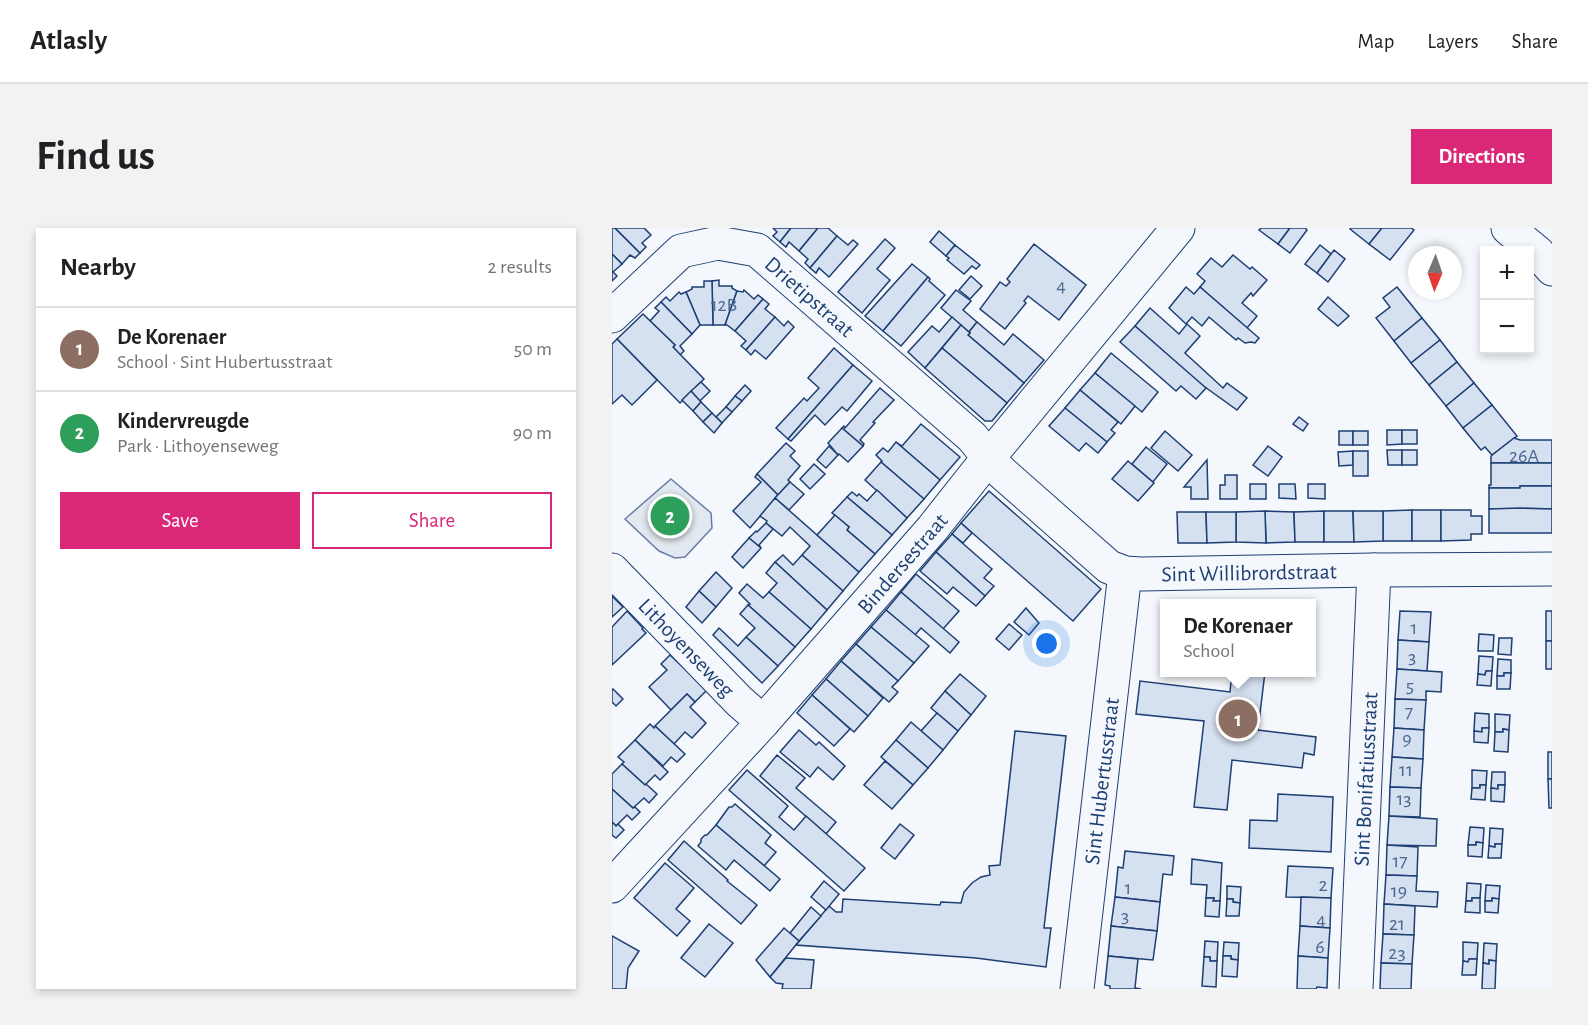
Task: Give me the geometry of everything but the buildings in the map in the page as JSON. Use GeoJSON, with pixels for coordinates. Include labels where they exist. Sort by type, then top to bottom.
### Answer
{"type":"FeatureCollection","features":[{"type":"Feature","properties":{"kind":"street","name":"Bindersestraat"},"geometry":{"type":"LineString","coordinates":[[612,886],[763,722],[932,529],[1178,228]]}},
{"type":"Feature","properties":{"kind":"street"},"geometry":{"type":"LineString","coordinates":[[1508,228],[1538,253],[1552,269]]}},
{"type":"Feature","properties":{"kind":"street","name":"Drietipstraat"},"geometry":{"type":"LineString","coordinates":[[612,316],[681,251],[718,243],[757,250],[972,437],[989,457]]}},
{"type":"Feature","properties":{"kind":"street","name":"Sint Willibrordstraat"},"geometry":{"type":"LineString","coordinates":[[989,457],[999,470],[1109,567],[1125,573],[1552,569]]}},
{"type":"Feature","properties":{"kind":"street","name":"Lithoyenseweg"},"geometry":{"type":"LineString","coordinates":[[612,570],[739,701],[763,722]]}},
{"type":"Feature","properties":{"kind":"street","name":"Sint Bonifatiusstraat"},"geometry":{"type":"LineString","coordinates":[[1356,989],[1374,570]]}},
{"type":"Feature","properties":{"kind":"street","name":"Sint Hubertusstraat"},"geometry":{"type":"LineString","coordinates":[[1077,989],[1125,573]]}},
{"type":"Feature","properties":{"kind":"shaded area"},"geometry":{"type":"Polygon","coordinates":[[[671,479],[711,513],[712,528],[685,557],[675,558],[659,551],[625,519],[671,479]]]}},
{"type":"Feature","properties":{"kind":"place","name":"Kindervreugde"},"geometry":{"type":"Point","coordinates":[670,516]}},
{"type":"Feature","properties":{"kind":"place","name":"De Korenaer"},"geometry":{"type":"Point","coordinates":[1238,719]}}]}
